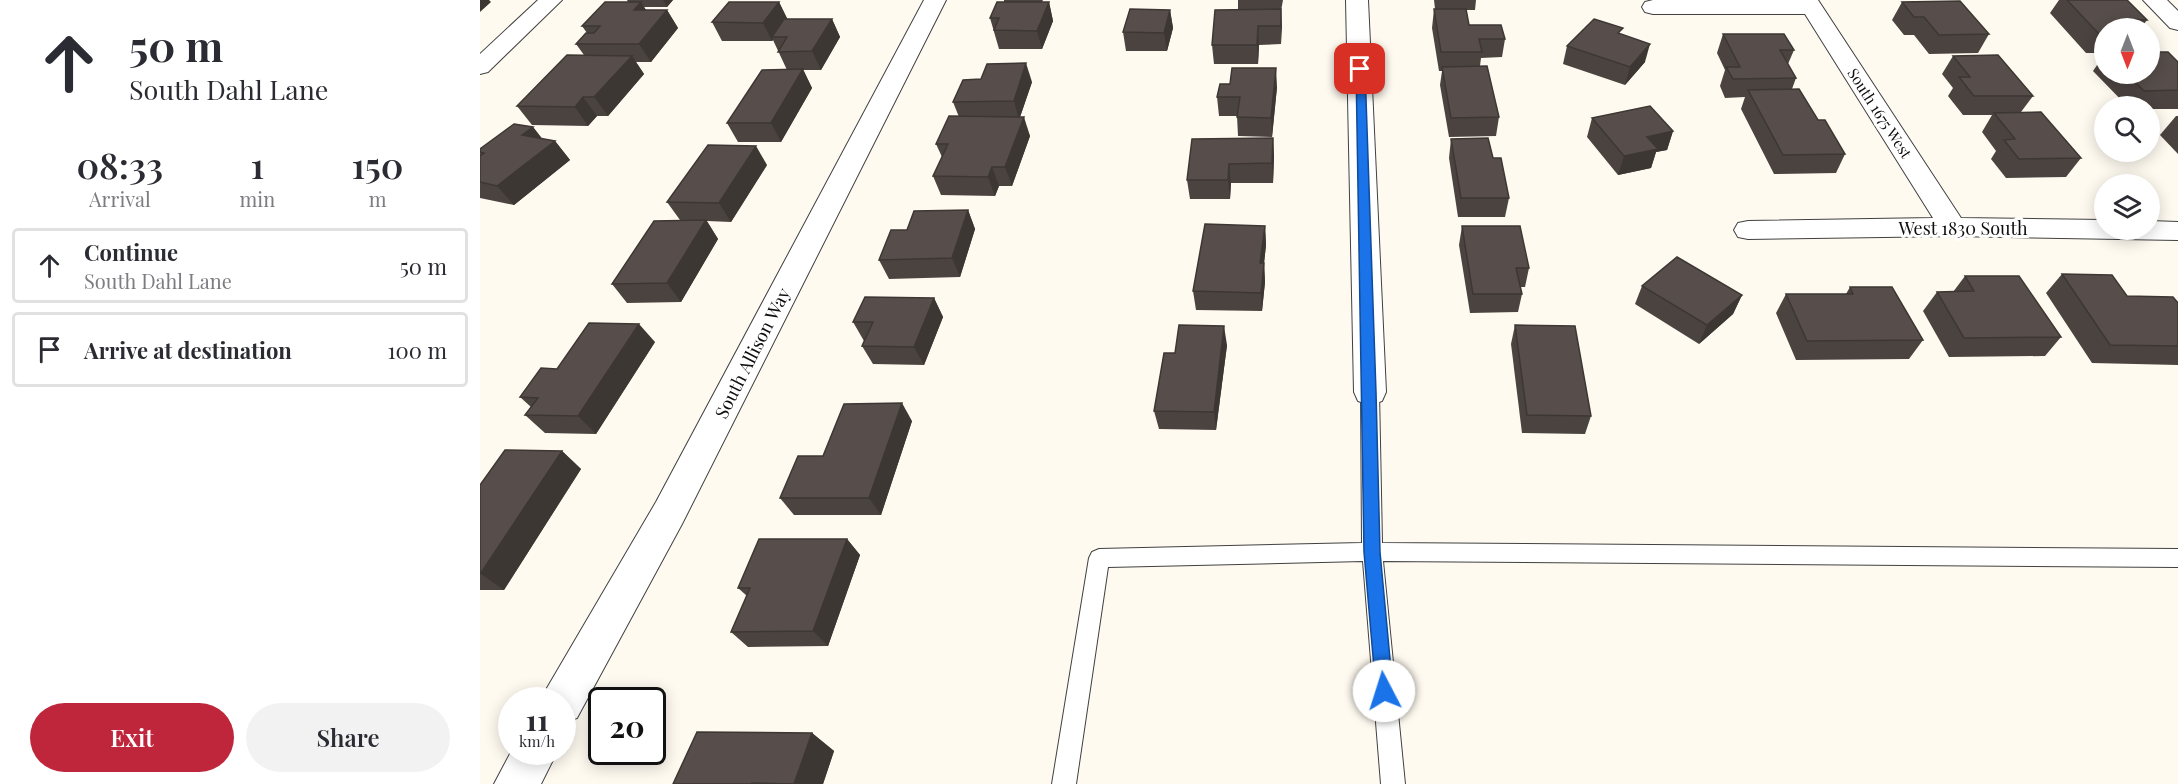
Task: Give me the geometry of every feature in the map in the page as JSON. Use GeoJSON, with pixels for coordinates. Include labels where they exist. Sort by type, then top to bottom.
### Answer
{"type":"FeatureCollection","features":[{"type":"Feature","properties":{"kind":"street"},"geometry":{"type":"LineString","coordinates":[[480,67],[551,0]]}},
{"type":"Feature","properties":{"kind":"street","name":"South Allison Way"},"geometry":{"type":"LineString","coordinates":[[571,687],[669,513],[935,0]]}},
{"type":"Feature","properties":{"kind":"street"},"geometry":{"type":"LineString","coordinates":[[1358,0],[1370,392]]}},
{"type":"Feature","properties":{"kind":"street"},"geometry":{"type":"LineString","coordinates":[[2154,0],[2178,23]]}},
{"type":"Feature","properties":{"kind":"street"},"geometry":{"type":"LineString","coordinates":[[1653,7],[1810,4]]}},
{"type":"Feature","properties":{"kind":"street","name":"South 1675 West"},"geometry":{"type":"LineString","coordinates":[[1810,4],[1953,227]]}},
{"type":"Feature","properties":{"kind":"street","name":"West 1830 South"},"geometry":{"type":"LineString","coordinates":[[1748,230],[1953,227],[2178,231]]}},
{"type":"Feature","properties":{"kind":"street"},"geometry":{"type":"LineString","coordinates":[[516,784],[527,765]]}},
{"type":"Feature","properties":{"kind":"lane"},"geometry":{"type":"LineString","coordinates":[[1370,392],[1372,552],[1393,784]]}},
{"type":"Feature","properties":{"kind":"lane"},"geometry":{"type":"LineString","coordinates":[[1064,784],[1099,558],[1372,552],[2178,558]]}},
{"type":"Feature","properties":{"kind":"building"},"geometry":{"type":"Polygon","coordinates":[[[2067,0],[2127,0],[2145,18],[2094,18],[2094,29],[2067,0]]]}},
{"type":"Feature","properties":{"kind":"building"},"geometry":{"type":"Polygon","coordinates":[[[1960,1],[1989,34],[1939,35],[1924,17],[1914,17],[1902,2],[1960,1]]]}},
{"type":"Feature","properties":{"kind":"building"},"geometry":{"type":"Polygon","coordinates":[[[605,2],[641,2],[634,10],[667,10],[639,44],[576,44],[586,33],[594,33],[600,26],[582,26],[605,2]]]}},
{"type":"Feature","properties":{"kind":"building"},"geometry":{"type":"Polygon","coordinates":[[[729,2],[779,2],[763,23],[712,22],[729,2]]]}},
{"type":"Feature","properties":{"kind":"building"},"geometry":{"type":"Polygon","coordinates":[[[997,2],[1049,2],[1037,31],[994,30],[999,18],[990,18],[997,2]]]}},
{"type":"Feature","properties":{"kind":"building"},"geometry":{"type":"Polygon","coordinates":[[[1130,9],[1170,10],[1164,33],[1123,32],[1130,9]]]}},
{"type":"Feature","properties":{"kind":"building"},"geometry":{"type":"Polygon","coordinates":[[[1281,9],[1281,26],[1258,26],[1257,45],[1212,45],[1215,10],[1281,9]]]}},
{"type":"Feature","properties":{"kind":"building"},"geometry":{"type":"Polygon","coordinates":[[[1434,9],[1466,9],[1469,25],[1501,25],[1505,39],[1479,39],[1482,52],[1441,52],[1434,9]]]}},
{"type":"Feature","properties":{"kind":"building"},"geometry":{"type":"Polygon","coordinates":[[[784,19],[832,19],[812,51],[778,52],[787,37],[772,37],[784,19]]]}},
{"type":"Feature","properties":{"kind":"building"},"geometry":{"type":"Polygon","coordinates":[[[1594,19],[1623,28],[1618,33],[1650,44],[1630,67],[1567,46],[1594,19]]]}},
{"type":"Feature","properties":{"kind":"building"},"geometry":{"type":"Polygon","coordinates":[[[1723,34],[1784,34],[1794,50],[1780,50],[1796,78],[1733,79],[1726,67],[1740,67],[1723,34]]]}},
{"type":"Feature","properties":{"kind":"building"},"geometry":{"type":"Polygon","coordinates":[[[2160,52],[2168,52],[2178,62],[2178,90],[2144,91],[2137,84],[2160,84],[2160,52]]]}},
{"type":"Feature","properties":{"kind":"building"},"geometry":{"type":"Polygon","coordinates":[[[567,55],[632,56],[594,97],[583,97],[575,107],[517,106],[567,55]]]}},
{"type":"Feature","properties":{"kind":"building"},"geometry":{"type":"Polygon","coordinates":[[[1998,55],[2033,96],[1974,96],[1959,77],[1970,77],[1953,56],[1998,55]]]}},
{"type":"Feature","properties":{"kind":"building"},"geometry":{"type":"Polygon","coordinates":[[[1026,63],[1014,101],[953,102],[963,80],[981,79],[987,64],[1026,63]]]}},
{"type":"Feature","properties":{"kind":"building"},"geometry":{"type":"Polygon","coordinates":[[[1487,66],[1499,117],[1451,118],[1442,67],[1487,66]]]}},
{"type":"Feature","properties":{"kind":"building"},"geometry":{"type":"Polygon","coordinates":[[[1232,68],[1276,68],[1271,118],[1237,117],[1240,97],[1217,97],[1220,84],[1230,84],[1232,68]]]}},
{"type":"Feature","properties":{"kind":"building"},"geometry":{"type":"Polygon","coordinates":[[[803,69],[771,123],[727,123],[762,70],[803,69]]]}},
{"type":"Feature","properties":{"kind":"building"},"geometry":{"type":"Polygon","coordinates":[[[1799,89],[1818,120],[1825,120],[1845,154],[1783,155],[1748,90],[1799,89]]]}},
{"type":"Feature","properties":{"kind":"building"},"geometry":{"type":"Polygon","coordinates":[[[1650,106],[1673,131],[1647,137],[1658,149],[1624,156],[1592,118],[1650,106]]]}},
{"type":"Feature","properties":{"kind":"building"},"geometry":{"type":"Polygon","coordinates":[[[2041,112],[2081,158],[2019,159],[2004,140],[2015,139],[1994,113],[2041,112]]]}},
{"type":"Feature","properties":{"kind":"building"},"geometry":{"type":"Polygon","coordinates":[[[949,116],[1024,117],[1005,167],[992,167],[988,177],[933,176],[948,144],[936,144],[949,116]]]}},
{"type":"Feature","properties":{"kind":"building"},"geometry":{"type":"Polygon","coordinates":[[[514,124],[533,127],[522,135],[555,141],[497,186],[480,182],[480,156],[484,153],[480,152],[480,149],[514,124]]]}},
{"type":"Feature","properties":{"kind":"building"},"geometry":{"type":"Polygon","coordinates":[[[1273,138],[1272,163],[1229,164],[1228,180],[1187,180],[1192,139],[1273,138]]]}},
{"type":"Feature","properties":{"kind":"building"},"geometry":{"type":"Polygon","coordinates":[[[1488,138],[1493,158],[1501,158],[1509,198],[1461,198],[1451,139],[1488,138]]]}},
{"type":"Feature","properties":{"kind":"building"},"geometry":{"type":"Polygon","coordinates":[[[708,145],[756,146],[719,203],[667,202],[708,145]]]}},
{"type":"Feature","properties":{"kind":"building"},"geometry":{"type":"Polygon","coordinates":[[[968,210],[952,258],[879,260],[891,230],[907,230],[914,211],[968,210]]]}},
{"type":"Feature","properties":{"kind":"building"},"geometry":{"type":"Polygon","coordinates":[[[706,220],[667,283],[612,284],[654,221],[706,220]]]}},
{"type":"Feature","properties":{"kind":"building"},"geometry":{"type":"Polygon","coordinates":[[[1205,224],[1265,226],[1260,263],[1264,263],[1261,293],[1193,291],[1205,224]]]}},
{"type":"Feature","properties":{"kind":"building"},"geometry":{"type":"Polygon","coordinates":[[[1462,226],[1520,226],[1529,268],[1516,268],[1522,294],[1473,294],[1462,226]]]}},
{"type":"Feature","properties":{"kind":"building"},"geometry":{"type":"Polygon","coordinates":[[[1677,257],[1742,295],[1707,325],[1642,286],[1677,257]]]}},
{"type":"Feature","properties":{"kind":"building"},"geometry":{"type":"Polygon","coordinates":[[[2062,274],[2112,275],[2127,296],[2173,297],[2178,303],[2178,346],[2110,345],[2062,274]]]}},
{"type":"Feature","properties":{"kind":"building"},"geometry":{"type":"Polygon","coordinates":[[[1965,276],[2019,276],[2061,337],[1964,338],[1937,292],[1974,291],[1965,276]]]}},
{"type":"Feature","properties":{"kind":"building"},"geometry":{"type":"Polygon","coordinates":[[[1850,287],[1892,287],[1923,340],[1807,341],[1786,294],[1853,294],[1850,287]]]}},
{"type":"Feature","properties":{"kind":"building"},"geometry":{"type":"Polygon","coordinates":[[[865,297],[934,298],[914,347],[862,346],[873,322],[853,322],[865,297]]]}},
{"type":"Feature","properties":{"kind":"building"},"geometry":{"type":"Polygon","coordinates":[[[589,323],[639,324],[578,416],[525,415],[538,398],[520,397],[541,368],[557,369],[589,323]]]}},
{"type":"Feature","properties":{"kind":"building"},"geometry":{"type":"Polygon","coordinates":[[[1179,325],[1224,326],[1214,412],[1154,411],[1164,353],[1175,353],[1179,325]]]}},
{"type":"Feature","properties":{"kind":"building"},"geometry":{"type":"Polygon","coordinates":[[[1515,325],[1575,326],[1591,416],[1527,415],[1515,325]]]}},
{"type":"Feature","properties":{"kind":"building"},"geometry":{"type":"Polygon","coordinates":[[[902,403],[869,498],[780,498],[798,456],[823,456],[844,404],[902,403]]]}},
{"type":"Feature","properties":{"kind":"building"},"geometry":{"type":"Polygon","coordinates":[[[505,450],[562,451],[480,574],[480,485],[505,450]]]}},
{"type":"Feature","properties":{"kind":"building"},"geometry":{"type":"Polygon","coordinates":[[[759,539],[847,539],[813,631],[731,632],[750,588],[738,588],[759,539]]]}},
{"type":"Feature","properties":{"kind":"building"},"geometry":{"type":"Polygon","coordinates":[[[697,732],[812,733],[794,784],[673,784],[697,732]]]}},
{"type":"Feature","properties":{"kind":"route"},"geometry":{"type":"LineString","coordinates":[[1360,69],[1370,392],[1372,552],[1384,691]]}}]}
